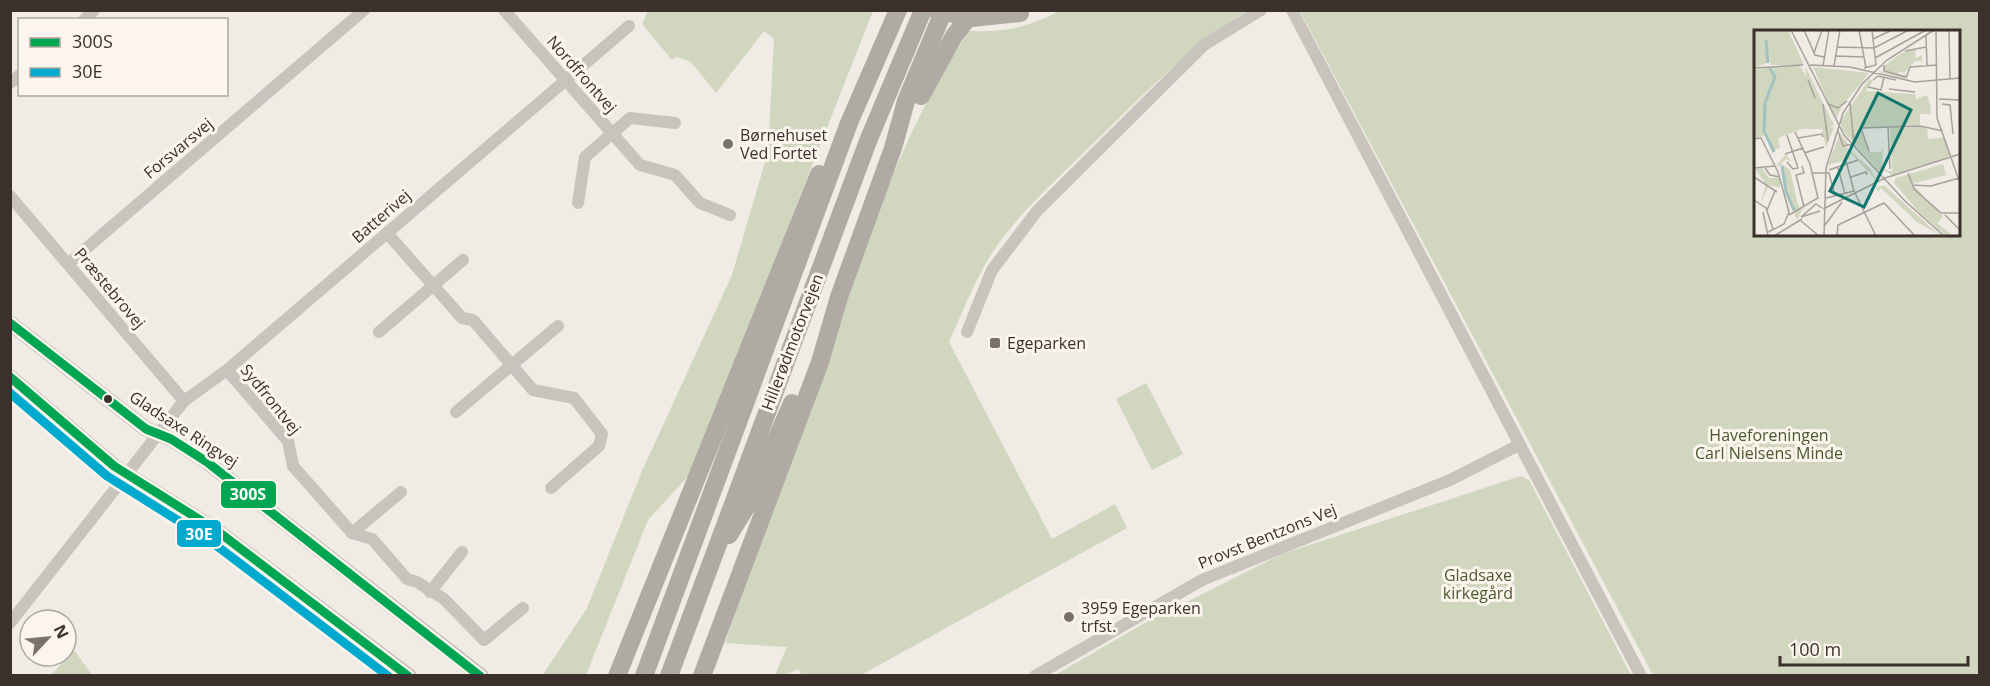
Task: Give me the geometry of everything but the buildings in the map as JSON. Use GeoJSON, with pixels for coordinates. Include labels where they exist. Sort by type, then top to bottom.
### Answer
{"type":"FeatureCollection","features":[{"type":"Feature","properties":{"kind":"highway","name":"Hillerødmotorvejen"},"geometry":{"type":"LineString","coordinates":[[644,675],[849,123],[898,10]]}},
{"type":"Feature","properties":{"kind":"highway","name":"Hillerødmotorvejen"},"geometry":{"type":"LineString","coordinates":[[669,675],[868,141],[923,10]]}},
{"type":"Feature","properties":{"kind":"highway"},"geometry":{"type":"LineString","coordinates":[[936,10],[971,18],[1023,12]]}},
{"type":"Feature","properties":{"kind":"highway"},"geometry":{"type":"LineString","coordinates":[[702,675],[820,362],[839,297],[893,148],[906,101],[944,10]]}},
{"type":"Feature","properties":{"kind":"highway"},"geometry":{"type":"LineString","coordinates":[[893,148],[929,77],[954,36],[974,10]]}},
{"type":"Feature","properties":{"kind":"highway"},"geometry":{"type":"LineString","coordinates":[[617,675],[815,180],[849,123]]}},
{"type":"Feature","properties":{"kind":"highway"},"geometry":{"type":"LineString","coordinates":[[708,569],[748,504],[839,297]]}},
{"type":"Feature","properties":{"kind":"main road","name":"Gladsaxe Ringvej"},"geometry":{"type":"LineString","coordinates":[[10,322],[139,423],[171,439],[207,462],[481,675]]}},
{"type":"Feature","properties":{"kind":"main road"},"geometry":{"type":"LineString","coordinates":[[10,377],[99,454],[216,530],[409,675]]}},
{"type":"Feature","properties":{"kind":"street","name":"Forsvarsvej"},"geometry":{"type":"LineString","coordinates":[[68,264],[364,10]]}},
{"type":"Feature","properties":{"kind":"street","name":"Nordfrontvej"},"geometry":{"type":"LineString","coordinates":[[504,10],[640,165],[675,175],[700,203],[730,215]]}},
{"type":"Feature","properties":{"kind":"street"},"geometry":{"type":"LineString","coordinates":[[967,332],[992,270],[1036,210],[1204,45],[1261,10]]}},
{"type":"Feature","properties":{"kind":"street"},"geometry":{"type":"LineString","coordinates":[[1292,10],[1641,675]]}},
{"type":"Feature","properties":{"kind":"street","name":"Batterivej"},"geometry":{"type":"LineString","coordinates":[[10,623],[184,401],[227,370],[629,26]]}},
{"type":"Feature","properties":{"kind":"street","name":"Nordfrontvej"},"geometry":{"type":"LineString","coordinates":[[578,203],[585,157],[611,132],[630,118],[675,123]]}},
{"type":"Feature","properties":{"kind":"street","name":"Præstebrovej"},"geometry":{"type":"LineString","coordinates":[[10,196],[184,401]]}},
{"type":"Feature","properties":{"kind":"street"},"geometry":{"type":"LineString","coordinates":[[387,232],[462,318],[473,320],[533,390],[574,398],[602,434],[599,446],[552,488]]}},
{"type":"Feature","properties":{"kind":"street"},"geometry":{"type":"LineString","coordinates":[[379,332],[463,260]]}},
{"type":"Feature","properties":{"kind":"street"},"geometry":{"type":"LineString","coordinates":[[456,412],[558,326]]}},
{"type":"Feature","properties":{"kind":"street","name":"Sydfrontvej"},"geometry":{"type":"LineString","coordinates":[[227,370],[288,441],[293,466],[352,534],[372,539],[407,579],[417,582],[444,599],[484,640],[523,608]]}},
{"type":"Feature","properties":{"kind":"street","name":"Provst Bentzons Vej"},"geometry":{"type":"LineString","coordinates":[[1035,675],[1202,580],[1450,480],[1519,445]]}},
{"type":"Feature","properties":{"kind":"street"},"geometry":{"type":"LineString","coordinates":[[352,534],[401,492]]}},
{"type":"Feature","properties":{"kind":"street"},"geometry":{"type":"LineString","coordinates":[[430,592],[462,552]]}},
{"type":"Feature","properties":{"kind":"green space"},"geometry":{"type":"Polygon","coordinates":[[[648,11],[873,11],[691,473],[648,520],[586,675],[542,676],[587,608],[642,471],[732,275],[768,152],[774,39],[764,31],[716,93],[691,62],[677,57],[672,60],[642,24],[648,11]]]}},
{"type":"Feature","properties":{"kind":"green space"},"geometry":{"type":"Polygon","coordinates":[[[1059,11],[1248,11],[1188,54],[1033,202],[998,244],[984,267],[949,342],[1052,539],[1115,504],[1127,528],[861,675],[802,675],[798,669],[785,675],[775,675],[787,647],[725,643],[874,221],[890,182],[926,104],[969,31],[1016,28],[1059,11]]]}},
{"type":"Feature","properties":{"kind":"green space","name":"Haveforeningen Carl Nielsens Minde"},"geometry":{"type":"Polygon","coordinates":[[[1300,11],[1979,11],[1979,675],[1653,675],[1300,11]]]}},
{"type":"Feature","properties":{"kind":"green space"},"geometry":{"type":"Polygon","coordinates":[[[1146,383],[1183,454],[1152,470],[1116,399],[1146,383]]]}},
{"type":"Feature","properties":{"kind":"green space","name":"Gladsaxe kirkegård"},"geometry":{"type":"Polygon","coordinates":[[[1521,476],[1529,480],[1631,675],[1055,675],[1143,624],[1282,554],[1521,476]]]}},
{"type":"Feature","properties":{"kind":"green space"},"geometry":{"type":"Polygon","coordinates":[[[78,656],[92,675],[49,675],[58,668],[78,668],[78,656]]]}},
{"type":"Feature","properties":{"kind":"transit line","name":"300S"},"geometry":{"type":"LineString","coordinates":[[10,323],[146,429],[171,439],[207,462],[480,676]]}},
{"type":"Feature","properties":{"kind":"transit line","name":"300S"},"geometry":{"type":"LineString","coordinates":[[10,377],[114,466],[216,530],[408,676]]}},
{"type":"Feature","properties":{"kind":"transit line","name":"30E"},"geometry":{"type":"LineString","coordinates":[[10,393],[107,476],[209,540],[388,676]]}},
{"type":"Feature","properties":{"kind":"place","name":"Børnehuset Ved Fortet"},"geometry":{"type":"Point","coordinates":[728,144]}},
{"type":"Feature","properties":{"kind":"place","name":"Egeparken"},"geometry":{"type":"Point","coordinates":[995,343]}},
{"type":"Feature","properties":{"kind":"place","name":"3959 Egeparken trfst."},"geometry":{"type":"Point","coordinates":[1069,617]}}]}
